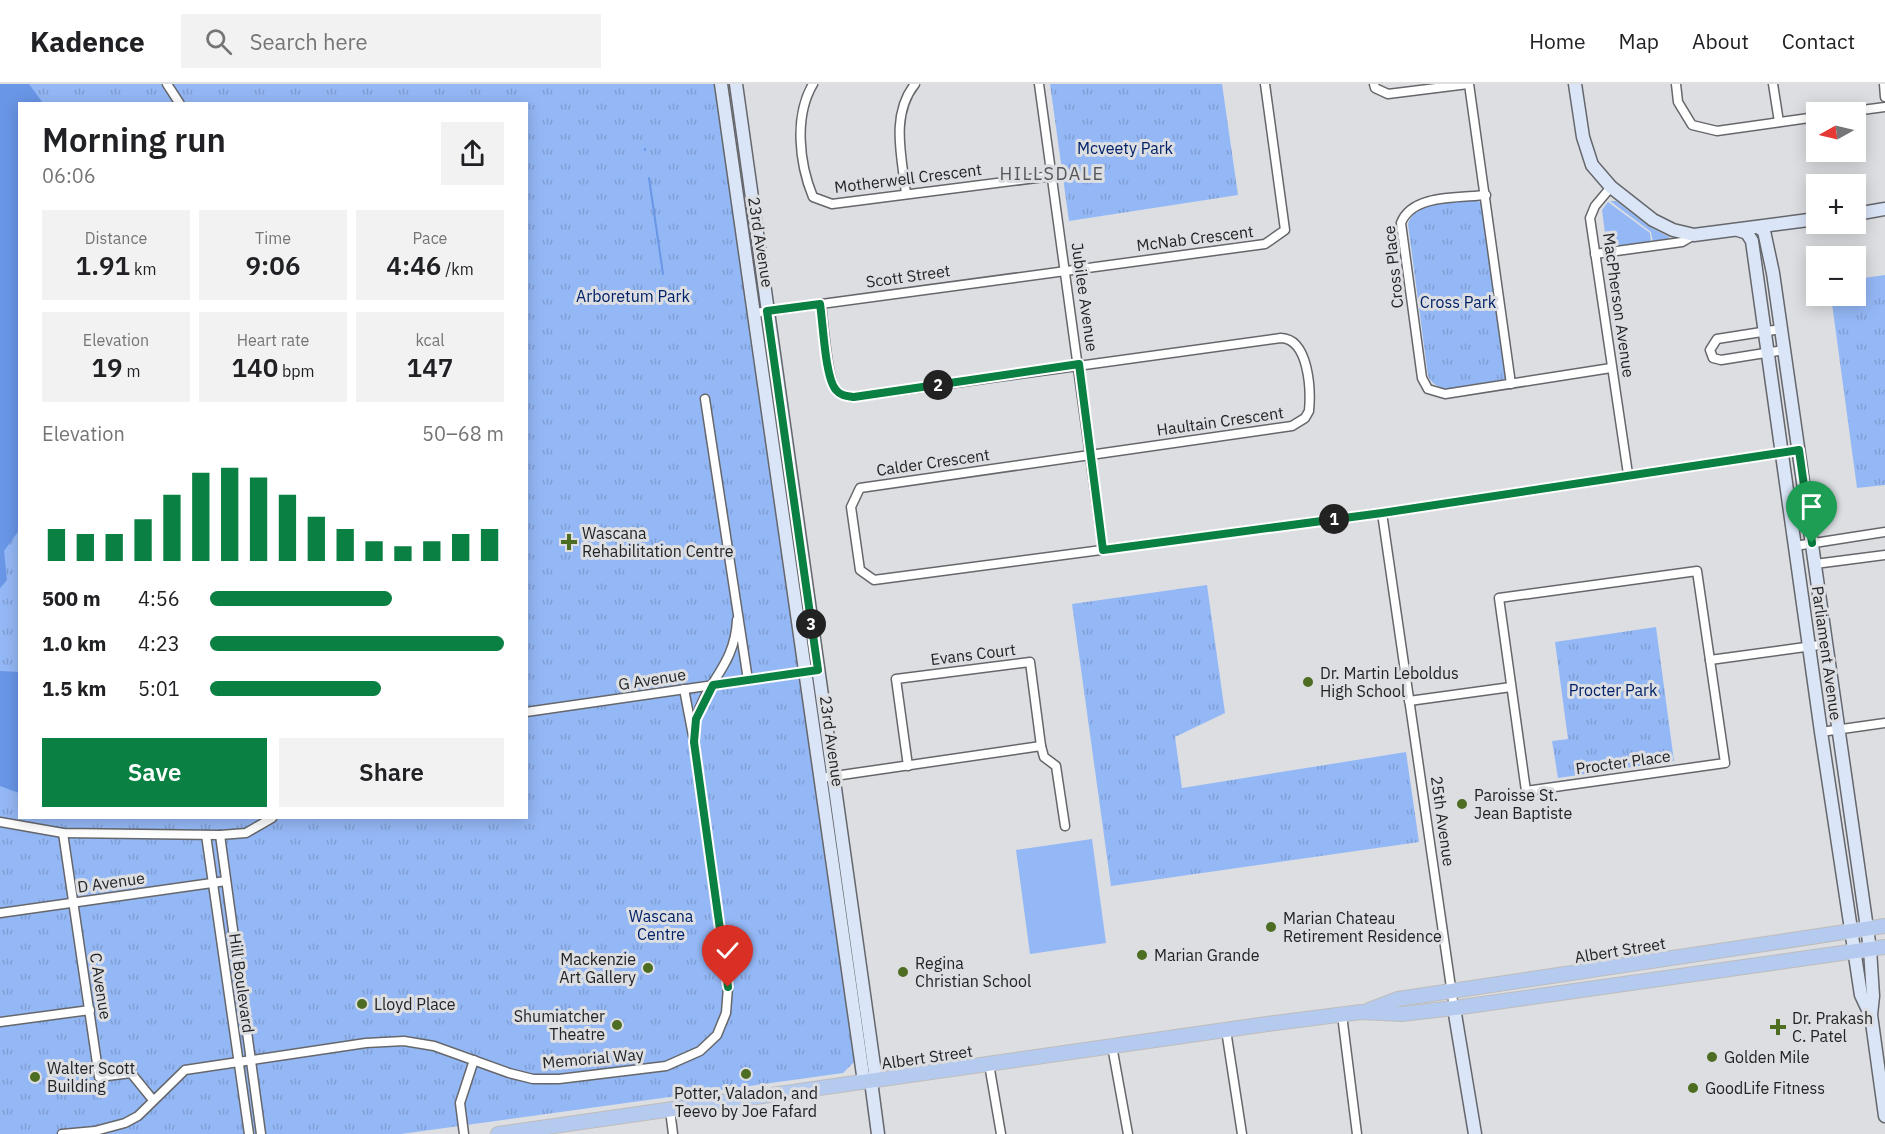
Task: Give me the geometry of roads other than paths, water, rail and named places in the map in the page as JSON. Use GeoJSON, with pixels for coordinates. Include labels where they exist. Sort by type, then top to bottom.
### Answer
{"type":"FeatureCollection","features":[{"type":"Feature","properties":{"kind":"main road","name":"Albert Street"},"geometry":{"type":"LineString","coordinates":[[498,1134],[1342,1015],[1361,1012],[1398,999],[1452,993],[1885,926]]}},
{"type":"Feature","properties":{"kind":"main road","name":"Albert Street"},"geometry":{"type":"LineString","coordinates":[[1361,1012],[1402,1014],[1454,1008],[1885,947]]}},
{"type":"Feature","properties":{"kind":"street"},"geometry":{"type":"LineString","coordinates":[[167,84],[179,102]]}},
{"type":"Feature","properties":{"kind":"street","name":"23rd Avenue"},"geometry":{"type":"LineString","coordinates":[[721,84],[761,312]]}},
{"type":"Feature","properties":{"kind":"street","name":"23rd Avenue"},"geometry":{"type":"LineString","coordinates":[[736,84],[761,312],[878,1134]]}},
{"type":"Feature","properties":{"kind":"street","name":"Motherwell Crescent"},"geometry":{"type":"LineString","coordinates":[[813,84],[804,98],[800,123],[808,184],[813,197],[832,204],[1052,176]]}},
{"type":"Feature","properties":{"kind":"street"},"geometry":{"type":"LineString","coordinates":[[906,194],[899,123],[905,96],[915,84]]}},
{"type":"Feature","properties":{"kind":"street","name":"Jubilee Avenue"},"geometry":{"type":"LineString","coordinates":[[1039,84],[1103,550]]}},
{"type":"Feature","properties":{"kind":"street","name":"McNab Crescent"},"geometry":{"type":"LineString","coordinates":[[1066,269],[1264,244],[1278,237],[1285,230],[1265,84]]}},
{"type":"Feature","properties":{"kind":"street"},"geometry":{"type":"LineString","coordinates":[[1374,84],[1375,88],[1388,94],[1469,84],[1511,384]]}},
{"type":"Feature","properties":{"kind":"street"},"geometry":{"type":"LineString","coordinates":[[1575,84],[1588,155],[1599,175],[1653,220],[1673,230],[1694,236]]}},
{"type":"Feature","properties":{"kind":"street"},"geometry":{"type":"LineString","coordinates":[[1676,84],[1678,102],[1692,125],[1718,130],[1806,118]]}},
{"type":"Feature","properties":{"kind":"street"},"geometry":{"type":"LineString","coordinates":[[1773,84],[1779,122]]}},
{"type":"Feature","properties":{"kind":"street"},"geometry":{"type":"LineString","coordinates":[[1884,84],[1885,97]]}},
{"type":"Feature","properties":{"kind":"street"},"geometry":{"type":"LineString","coordinates":[[1866,110],[1885,107]]}},
{"type":"Feature","properties":{"kind":"street","name":"MacPherson Avenue"},"geometry":{"type":"LineString","coordinates":[[1611,187],[1595,206],[1590,219],[1628,474]]}},
{"type":"Feature","properties":{"kind":"street","name":"Cross Place"},"geometry":{"type":"LineString","coordinates":[[1486,195],[1419,204],[1405,212],[1401,223],[1422,378],[1428,388],[1445,394],[1611,368]]}},
{"type":"Feature","properties":{"kind":"street"},"geometry":{"type":"LineString","coordinates":[[1866,212],[1885,209]]}},
{"type":"Feature","properties":{"kind":"street"},"geometry":{"type":"LineString","coordinates":[[1595,254],[1682,242],[1694,236],[1806,221]]}},
{"type":"Feature","properties":{"kind":"street","name":"Parliament Avenue"},"geometry":{"type":"LineString","coordinates":[[1773,273],[1773,234],[1780,225]]}},
{"type":"Feature","properties":{"kind":"street"},"geometry":{"type":"LineString","coordinates":[[1752,241],[1757,228]]}},
{"type":"Feature","properties":{"kind":"street","name":"Parliament Avenue"},"geometry":{"type":"LineString","coordinates":[[1757,228],[1764,231],[1773,273],[1827,644],[1870,949],[1873,996],[1871,1015],[1885,1116]]}},
{"type":"Feature","properties":{"kind":"street"},"geometry":{"type":"LineString","coordinates":[[1738,230],[1747,233],[1752,241]]}},
{"type":"Feature","properties":{"kind":"street","name":"Parliament Avenue"},"geometry":{"type":"LineString","coordinates":[[1752,241],[1851,930],[1862,995],[1871,1015]]}},
{"type":"Feature","properties":{"kind":"street","name":"Scott Street"},"geometry":{"type":"LineString","coordinates":[[761,312],[1066,269]]}},
{"type":"Feature","properties":{"kind":"street"},"geometry":{"type":"LineString","coordinates":[[820,304],[831,377],[835,389],[844,396],[854,397],[1079,364]]}},
{"type":"Feature","properties":{"kind":"street"},"geometry":{"type":"LineString","coordinates":[[1781,329],[1717,339],[1710,350],[1713,358],[1721,360],[1784,350]]}},
{"type":"Feature","properties":{"kind":"street","name":"Haultain Crescent"},"geometry":{"type":"LineString","coordinates":[[1079,364],[1287,338],[1299,345],[1303,353],[1309,411],[1305,418],[1292,426],[1091,454]]}},
{"type":"Feature","properties":{"kind":"street","name":"Memorial Way"},"geometry":{"type":"LineString","coordinates":[[705,399],[748,680]]}},
{"type":"Feature","properties":{"kind":"street"},"geometry":{"type":"LineString","coordinates":[[1103,550],[1382,513],[1628,474],[1799,450]]}},
{"type":"Feature","properties":{"kind":"street","name":"Calder Crescent"},"geometry":{"type":"LineString","coordinates":[[1091,454],[860,488],[850,507],[860,570],[874,580],[1103,550]]}},
{"type":"Feature","properties":{"kind":"street","name":"25th Avenue"},"geometry":{"type":"LineString","coordinates":[[1382,513],[1454,1008],[1475,1134]]}},
{"type":"Feature","properties":{"kind":"street"},"geometry":{"type":"LineString","coordinates":[[1795,546],[1885,532]]}},
{"type":"Feature","properties":{"kind":"street"},"geometry":{"type":"LineString","coordinates":[[1815,564],[1885,555]]}},
{"type":"Feature","properties":{"kind":"street","name":"Procter Place"},"geometry":{"type":"LineString","coordinates":[[1697,571],[1725,763],[1526,791],[1511,687],[1498,598],[1697,571]]}},
{"type":"Feature","properties":{"kind":"street","name":"Memorial Way"},"geometry":{"type":"LineString","coordinates":[[62,1134],[95,1131],[125,1123],[138,1116],[185,1070],[346,1046],[404,1041],[434,1046],[522,1077],[560,1079],[666,1066],[700,1051],[717,1035],[726,1013],[728,987],[694,742],[696,719],[730,658],[736,639],[737,620]]}},
{"type":"Feature","properties":{"kind":"street"},"geometry":{"type":"LineString","coordinates":[[1710,660],[1827,644]]}},
{"type":"Feature","properties":{"kind":"street","name":"Evans Court"},"geometry":{"type":"LineString","coordinates":[[908,766],[896,679],[1030,662],[1041,746]]}},
{"type":"Feature","properties":{"kind":"street","name":"G Avenue"},"geometry":{"type":"LineString","coordinates":[[528,712],[812,671]]}},
{"type":"Feature","properties":{"kind":"street"},"geometry":{"type":"LineString","coordinates":[[1409,701],[1511,687]]}},
{"type":"Feature","properties":{"kind":"street"},"geometry":{"type":"LineString","coordinates":[[684,689],[694,742]]}},
{"type":"Feature","properties":{"kind":"street"},"geometry":{"type":"LineString","coordinates":[[1821,732],[1885,723]]}},
{"type":"Feature","properties":{"kind":"street"},"geometry":{"type":"LineString","coordinates":[[827,778],[1041,746],[1044,756],[1056,766],[1065,826]]}},
{"type":"Feature","properties":{"kind":"street"},"geometry":{"type":"LineString","coordinates":[[0,822],[63,832],[206,836],[246,832],[270,819]]}},
{"type":"Feature","properties":{"kind":"street","name":"C Avenue"},"geometry":{"type":"LineString","coordinates":[[63,832],[99,1077],[130,1073],[153,1100]]}},
{"type":"Feature","properties":{"kind":"street","name":"Hill Boulevard"},"geometry":{"type":"LineString","coordinates":[[219,835],[261,1134]]}},
{"type":"Feature","properties":{"kind":"street","name":"Hill Boulevard"},"geometry":{"type":"LineString","coordinates":[[206,836],[249,1134]]}},
{"type":"Feature","properties":{"kind":"street","name":"D Avenue"},"geometry":{"type":"LineString","coordinates":[[0,913],[226,881]]}},
{"type":"Feature","properties":{"kind":"street"},"geometry":{"type":"LineString","coordinates":[[0,1022],[90,1010]]}},
{"type":"Feature","properties":{"kind":"street"},"geometry":{"type":"LineString","coordinates":[[1342,1015],[1357,1134]]}},
{"type":"Feature","properties":{"kind":"street"},"geometry":{"type":"LineString","coordinates":[[1226,1030],[1242,1134]]}},
{"type":"Feature","properties":{"kind":"street"},"geometry":{"type":"LineString","coordinates":[[1112,1046],[1128,1134]]}},
{"type":"Feature","properties":{"kind":"street"},"geometry":{"type":"LineString","coordinates":[[464,1134],[460,1103],[474,1060]]}},
{"type":"Feature","properties":{"kind":"street"},"geometry":{"type":"LineString","coordinates":[[989,1065],[1001,1134]]}},
{"type":"Feature","properties":{"kind":"street"},"geometry":{"type":"LineString","coordinates":[[670,1110],[673,1134]]}},
{"type":"Feature","properties":{"kind":"waterway"},"geometry":{"type":"LineString","coordinates":[[649,178],[663,274]]}},
{"type":"Feature","properties":{"kind":"place","name":"Wascana Rehabilitation Centre"},"geometry":{"type":"Point","coordinates":[569,542]}},
{"type":"Feature","properties":{"kind":"place","name":"Dr. Martin Leboldus High School"},"geometry":{"type":"Point","coordinates":[1308,682]}},
{"type":"Feature","properties":{"kind":"place","name":"Paroisse St. Jean Baptiste"},"geometry":{"type":"Point","coordinates":[1462,804]}},
{"type":"Feature","properties":{"kind":"place","name":"Marian Chateau Retirement Residence"},"geometry":{"type":"Point","coordinates":[1271,927]}},
{"type":"Feature","properties":{"kind":"place","name":"Marian Grande"},"geometry":{"type":"Point","coordinates":[1142,955]}},
{"type":"Feature","properties":{"kind":"place","name":"Mackenzie Art Gallery"},"geometry":{"type":"Point","coordinates":[648,968]}},
{"type":"Feature","properties":{"kind":"place","name":"Regina Christian School"},"geometry":{"type":"Point","coordinates":[903,972]}},
{"type":"Feature","properties":{"kind":"place","name":"Lloyd Place"},"geometry":{"type":"Point","coordinates":[362,1004]}},
{"type":"Feature","properties":{"kind":"place","name":"Shumiatcher Theatre"},"geometry":{"type":"Point","coordinates":[617,1025]}},
{"type":"Feature","properties":{"kind":"place","name":"Dr. Prakash C. Patel"},"geometry":{"type":"Point","coordinates":[1778,1027]}},
{"type":"Feature","properties":{"kind":"place","name":"Golden Mile"},"geometry":{"type":"Point","coordinates":[1712,1057]}},
{"type":"Feature","properties":{"kind":"place","name":"Potter, Valadon, and Teevo by Joe Fafard"},"geometry":{"type":"Point","coordinates":[746,1074]}},
{"type":"Feature","properties":{"kind":"place","name":"Walter Scott Building"},"geometry":{"type":"Point","coordinates":[35,1077]}},
{"type":"Feature","properties":{"kind":"place","name":"GoodLife Fitness"},"geometry":{"type":"Point","coordinates":[1693,1088]}},
{"type":"Feature","properties":{"kind":"district","name":"HILLSDALE"},"geometry":{"type":"Point","coordinates":[1052,174]}},
{"type":"Feature","properties":{"kind":"park label","name":"Mcveety Park"},"geometry":{"type":"Point","coordinates":[1125,148]}},
{"type":"Feature","properties":{"kind":"park label","name":"Arboretum Park"},"geometry":{"type":"Point","coordinates":[633,296]}},
{"type":"Feature","properties":{"kind":"park label","name":"Cross Park"},"geometry":{"type":"Point","coordinates":[1458,302]}},
{"type":"Feature","properties":{"kind":"park label","name":"Procter Park"},"geometry":{"type":"Point","coordinates":[1613,690]}},
{"type":"Feature","properties":{"kind":"park label","name":"Wascana Centre"},"geometry":{"type":"Point","coordinates":[661,925]}}]}
